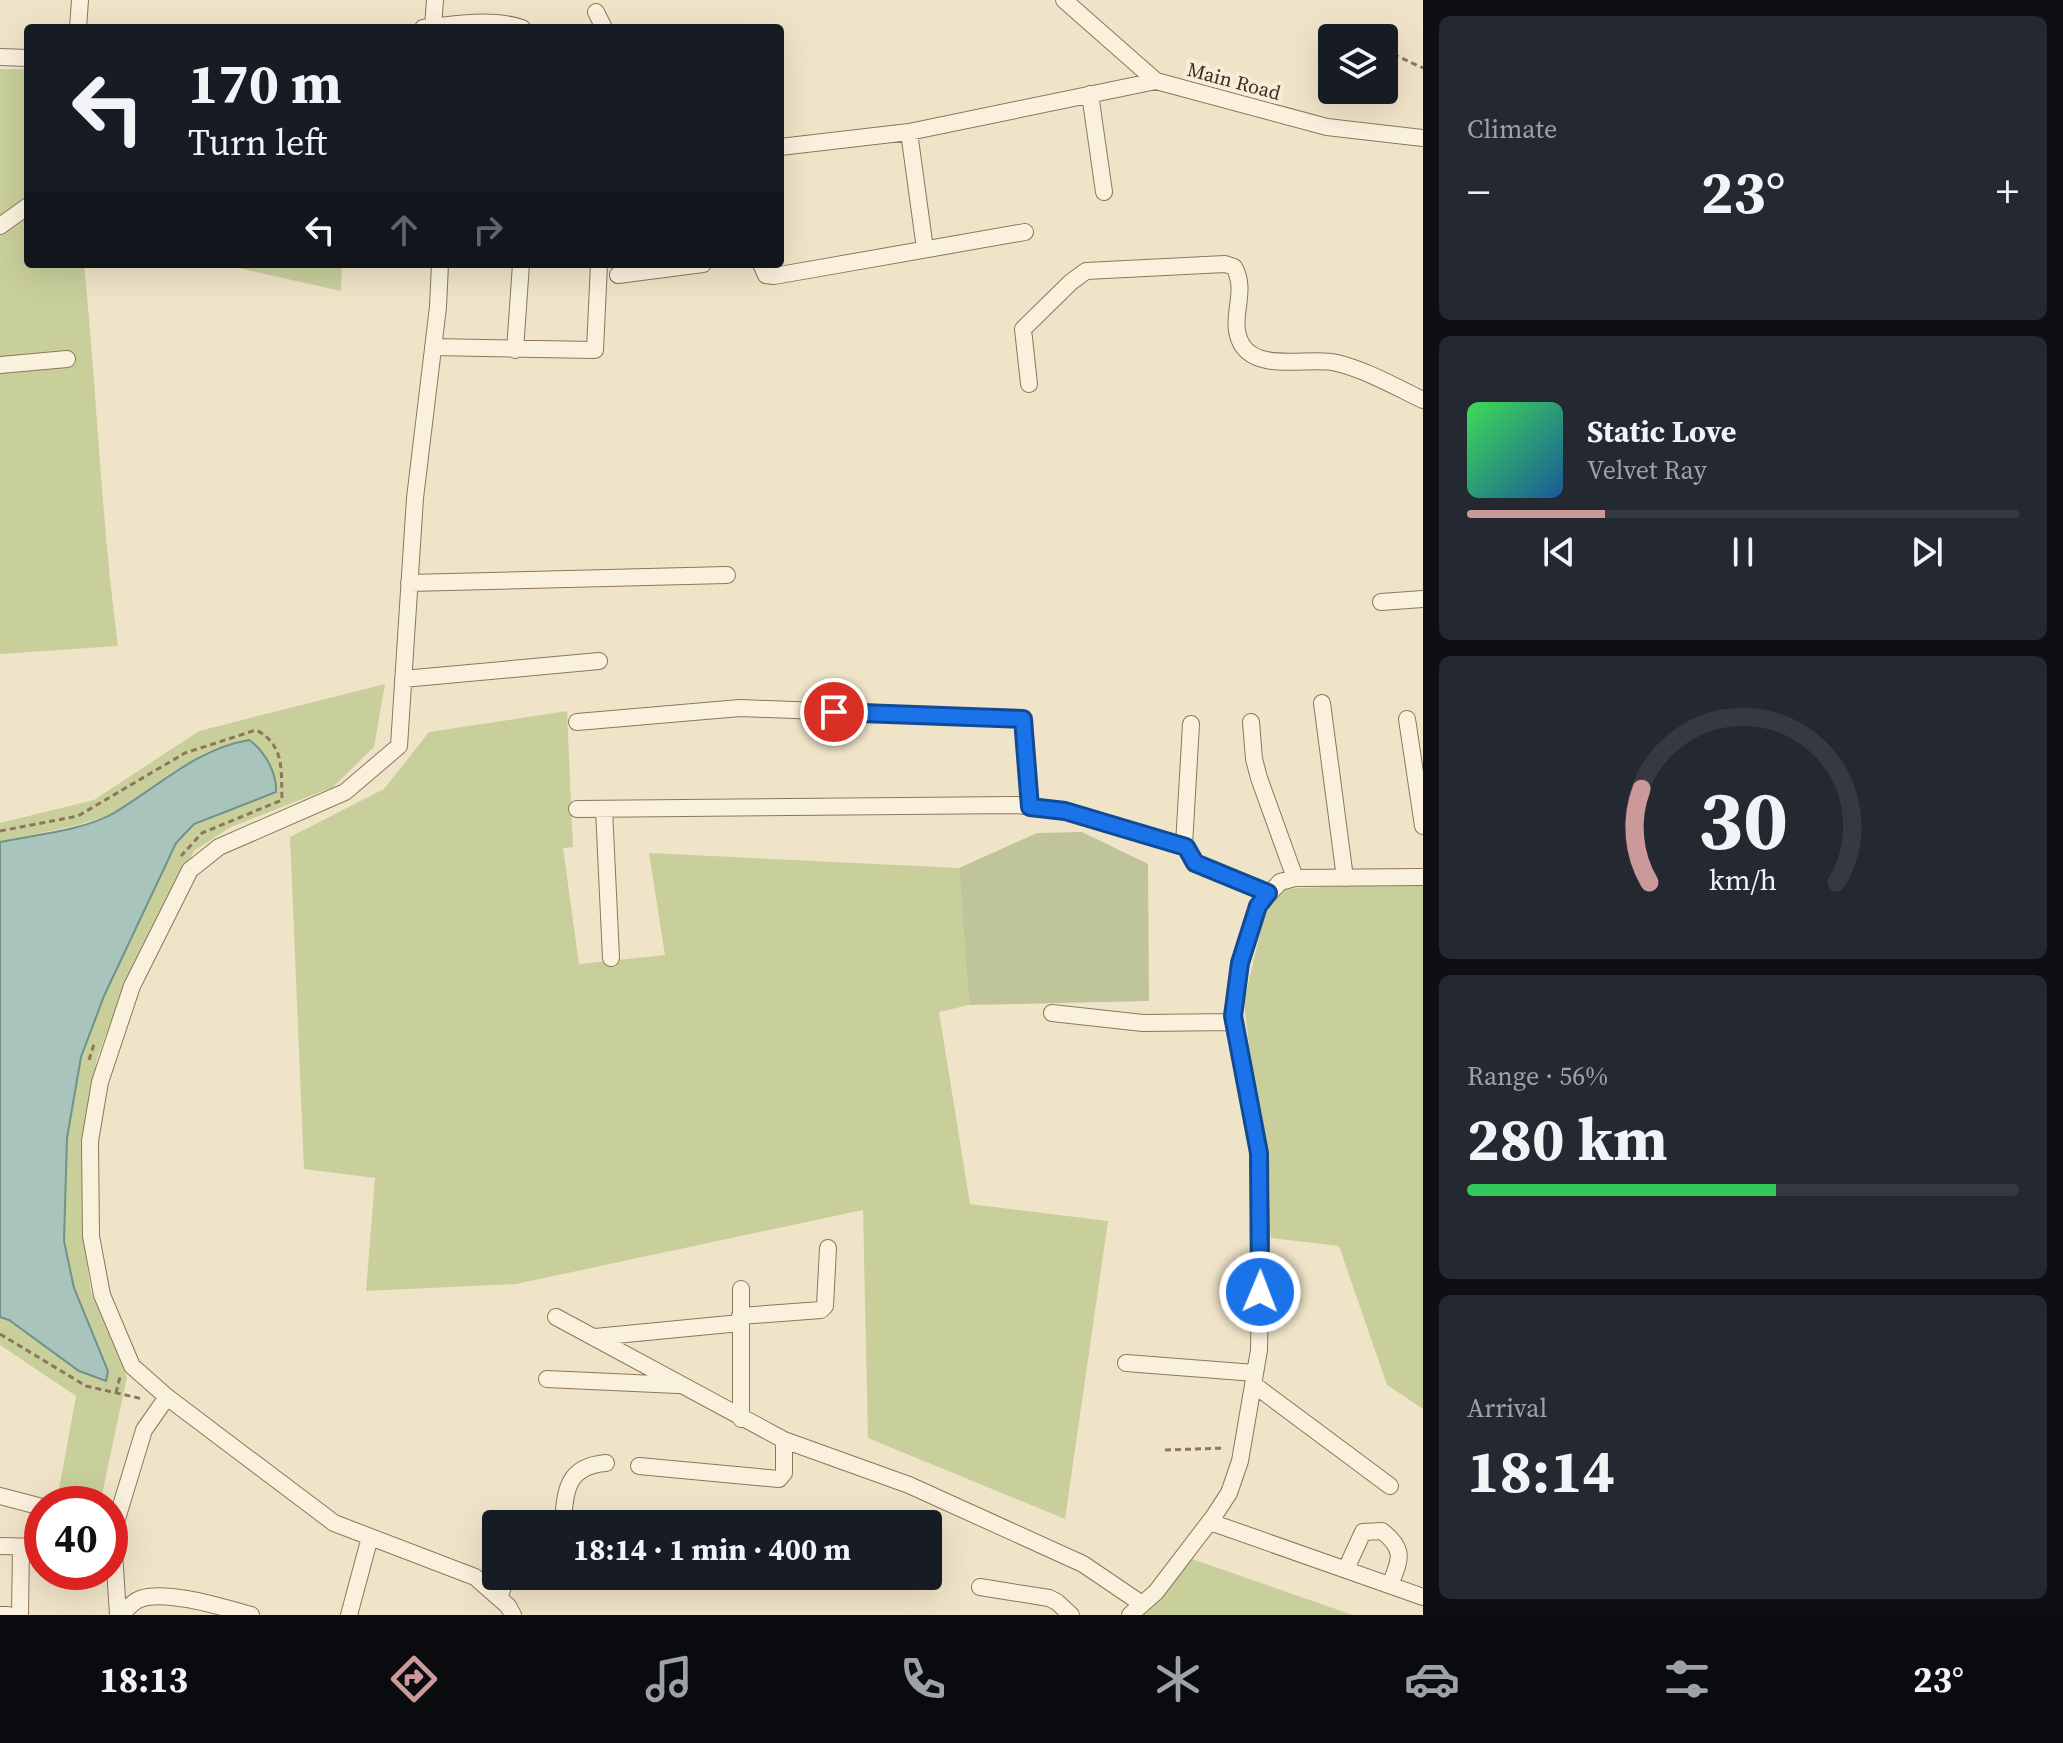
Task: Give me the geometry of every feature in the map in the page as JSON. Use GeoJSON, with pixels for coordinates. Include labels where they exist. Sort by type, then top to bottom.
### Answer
{"type":"FeatureCollection","features":[{"type":"Feature","properties":{"kind":"street"},"geometry":{"type":"LineString","coordinates":[[78,24],[80,0]]}},
{"type":"Feature","properties":{"kind":"street"},"geometry":{"type":"LineString","coordinates":[[435,0],[437,24]]}},
{"type":"Feature","properties":{"kind":"street","name":"Main Road"},"geometry":{"type":"LineString","coordinates":[[1064,0],[1156,81],[1327,127],[1423,138]]}},
{"type":"Feature","properties":{"kind":"street"},"geometry":{"type":"LineString","coordinates":[[596,12],[602,24]]}},
{"type":"Feature","properties":{"kind":"street"},"geometry":{"type":"LineString","coordinates":[[0,57],[24,58]]}},
{"type":"Feature","properties":{"kind":"street"},"geometry":{"type":"LineString","coordinates":[[784,147],[909,132],[1156,81]]}},
{"type":"Feature","properties":{"kind":"street"},"geometry":{"type":"LineString","coordinates":[[1090,94],[1104,192]]}},
{"type":"Feature","properties":{"kind":"street"},"geometry":{"type":"LineString","coordinates":[[909,132],[925,249]]}},
{"type":"Feature","properties":{"kind":"street"},"geometry":{"type":"LineString","coordinates":[[0,226],[24,209]]}},
{"type":"Feature","properties":{"kind":"street"},"geometry":{"type":"LineString","coordinates":[[763,268],[766,275],[774,276],[1025,232]]}},
{"type":"Feature","properties":{"kind":"street"},"geometry":{"type":"LineString","coordinates":[[1029,384],[1023,329],[1086,271],[1225,264],[1234,267],[1240,277],[1236,327],[1240,342],[1247,351],[1281,362],[1335,362],[1423,400]]}},
{"type":"Feature","properties":{"kind":"street"},"geometry":{"type":"LineString","coordinates":[[440,268],[415,498],[399,746],[345,792],[219,847],[190,870],[132,986],[100,1082],[90,1141],[91,1236],[102,1295],[132,1366],[165,1400],[334,1523],[475,1577],[513,1615]]}},
{"type":"Feature","properties":{"kind":"street"},"geometry":{"type":"LineString","coordinates":[[515,350],[521,268]]}},
{"type":"Feature","properties":{"kind":"street"},"geometry":{"type":"LineString","coordinates":[[433,347],[595,350],[599,268]]}},
{"type":"Feature","properties":{"kind":"street"},"geometry":{"type":"LineString","coordinates":[[618,275],[672,268]]}},
{"type":"Feature","properties":{"kind":"street"},"geometry":{"type":"LineString","coordinates":[[0,365],[67,359]]}},
{"type":"Feature","properties":{"kind":"street"},"geometry":{"type":"LineString","coordinates":[[409,583],[727,575]]}},
{"type":"Feature","properties":{"kind":"street"},"geometry":{"type":"LineString","coordinates":[[1381,602],[1423,599]]}},
{"type":"Feature","properties":{"kind":"street"},"geometry":{"type":"LineString","coordinates":[[403,679],[599,661]]}},
{"type":"Feature","properties":{"kind":"street"},"geometry":{"type":"LineString","coordinates":[[1322,703],[1345,878]]}},
{"type":"Feature","properties":{"kind":"street"},"geometry":{"type":"LineString","coordinates":[[577,722],[740,708],[1023,719],[1030,807]]}},
{"type":"Feature","properties":{"kind":"street"},"geometry":{"type":"LineString","coordinates":[[1407,719],[1423,826]]}},
{"type":"Feature","properties":{"kind":"street"},"geometry":{"type":"LineString","coordinates":[[1251,722],[1259,778],[1295,878]]}},
{"type":"Feature","properties":{"kind":"street"},"geometry":{"type":"LineString","coordinates":[[1191,724],[1186,847],[1195,863],[1268,893]]}},
{"type":"Feature","properties":{"kind":"street"},"geometry":{"type":"LineString","coordinates":[[577,809],[1016,805],[1065,811],[1186,847]]}},
{"type":"Feature","properties":{"kind":"street"},"geometry":{"type":"LineString","coordinates":[[604,809],[611,958]]}},
{"type":"Feature","properties":{"kind":"street"},"geometry":{"type":"LineString","coordinates":[[556,1317],[784,1440],[909,1485],[1083,1564],[1136,1610],[1156,1592],[1229,1493],[1242,1448],[1259,1350],[1259,1153],[1234,1022],[1240,963],[1258,906],[1280,882],[1295,878],[1423,877]]}},
{"type":"Feature","properties":{"kind":"street"},"geometry":{"type":"LineString","coordinates":[[1052,1013],[1143,1023],[1234,1022]]}},
{"type":"Feature","properties":{"kind":"street"},"geometry":{"type":"LineString","coordinates":[[594,1337],[821,1310],[825,1306],[828,1248]]}},
{"type":"Feature","properties":{"kind":"street"},"geometry":{"type":"LineString","coordinates":[[741,1289],[741,1419]]}},
{"type":"Feature","properties":{"kind":"street"},"geometry":{"type":"LineString","coordinates":[[1126,1363],[1254,1378],[1390,1486]]}},
{"type":"Feature","properties":{"kind":"street"},"geometry":{"type":"LineString","coordinates":[[547,1379],[683,1386]]}},
{"type":"Feature","properties":{"kind":"street"},"geometry":{"type":"LineString","coordinates":[[125,1486],[140,1441],[165,1400]]}},
{"type":"Feature","properties":{"kind":"street"},"geometry":{"type":"LineString","coordinates":[[639,1466],[779,1479],[784,1473],[784,1440]]}},
{"type":"Feature","properties":{"kind":"street"},"geometry":{"type":"LineString","coordinates":[[566,1510],[573,1478],[589,1465],[606,1463]]}},
{"type":"Feature","properties":{"kind":"street"},"geometry":{"type":"LineString","coordinates":[[0,1496],[24,1502]]}},
{"type":"Feature","properties":{"kind":"street"},"geometry":{"type":"LineString","coordinates":[[1210,1522],[1423,1597]]}},
{"type":"Feature","properties":{"kind":"street"},"geometry":{"type":"LineString","coordinates":[[1346,1569],[1363,1532],[1382,1531],[1397,1545],[1399,1555],[1390,1585]]}},
{"type":"Feature","properties":{"kind":"street"},"geometry":{"type":"LineString","coordinates":[[349,1615],[370,1537]]}},
{"type":"Feature","properties":{"kind":"street"},"geometry":{"type":"LineString","coordinates":[[0,1546],[21,1547],[20,1615]]}},
{"type":"Feature","properties":{"kind":"street"},"geometry":{"type":"LineString","coordinates":[[980,1587],[1049,1598],[1071,1615]]}},
{"type":"Feature","properties":{"kind":"street"},"geometry":{"type":"LineString","coordinates":[[116,1590],[119,1615]]}},
{"type":"Feature","properties":{"kind":"street"},"geometry":{"type":"LineString","coordinates":[[499,1598],[502,1590]]}},
{"type":"Feature","properties":{"kind":"street"},"geometry":{"type":"LineString","coordinates":[[119,1615],[135,1602],[152,1597],[190,1599],[251,1615]]}},
{"type":"Feature","properties":{"kind":"street"},"geometry":{"type":"LineString","coordinates":[[0,1615],[8,1615]]}},
{"type":"Feature","properties":{"kind":"path"},"geometry":{"type":"LineString","coordinates":[[1398,56],[1423,68]]}},
{"type":"Feature","properties":{"kind":"path"},"geometry":{"type":"LineString","coordinates":[[0,1334],[86,1386],[165,1400]]}},
{"type":"Feature","properties":{"kind":"path"},"geometry":{"type":"LineString","coordinates":[[1165,1450],[1242,1448]]}},
{"type":"Feature","properties":{"kind":"green space"},"geometry":{"type":"Polygon","coordinates":[[[0,69],[24,69],[24,268],[84,268],[107,551],[118,646],[0,654],[0,69]]]}},
{"type":"Feature","properties":{"kind":"green space"},"geometry":{"type":"Polygon","coordinates":[[[238,268],[342,268],[341,291],[238,268]]]}},
{"type":"Feature","properties":{"kind":"green space"},"geometry":{"type":"Polygon","coordinates":[[[385,684],[374,747],[333,787],[231,827],[194,851],[123,990],[97,1058],[83,1140],[83,1237],[91,1292],[127,1377],[104,1486],[60,1486],[76,1396],[0,1345],[0,1317],[9,1320],[79,1371],[106,1381],[108,1371],[74,1288],[64,1241],[67,1138],[81,1058],[104,996],[176,843],[194,824],[276,792],[237,742],[209,751],[171,773],[111,815],[0,842],[0,823],[94,800],[199,731],[385,684]]]}},
{"type":"Feature","properties":{"kind":"green space"},"geometry":{"type":"Polygon","coordinates":[[[567,711],[573,847],[563,848],[579,964],[665,955],[649,853],[959,868],[969,1005],[939,1012],[970,1204],[1108,1221],[1065,1519],[868,1438],[863,1210],[516,1284],[366,1291],[375,1178],[304,1169],[290,837],[384,789],[429,732],[567,711]]]}},
{"type":"Feature","properties":{"kind":"green space"},"geometry":{"type":"Polygon","coordinates":[[[1082,832],[1148,864],[1149,1001],[969,1005],[959,868],[1037,833],[1082,832]]]}},
{"type":"Feature","properties":{"kind":"green space"},"geometry":{"type":"Polygon","coordinates":[[[1423,882],[1423,1409],[1387,1385],[1339,1246],[1271,1238],[1244,1002],[1265,911],[1283,889],[1423,882]]]}},
{"type":"Feature","properties":{"kind":"green space"},"geometry":{"type":"Polygon","coordinates":[[[1192,1559],[1353,1615],[1136,1615],[1192,1559]]]}},
{"type":"Feature","properties":{"kind":"water"},"geometry":{"type":"Polygon","coordinates":[[[249,740],[269,763],[276,792],[194,824],[176,843],[104,996],[81,1057],[67,1138],[64,1241],[74,1288],[108,1371],[106,1381],[79,1371],[9,1320],[0,1317],[0,842],[74,828],[102,819],[195,760],[212,751],[249,740]]]}},
{"type":"Feature","properties":{"kind":"route"},"geometry":{"type":"LineString","coordinates":[[834,712],[1023,719],[1030,807],[1065,811],[1186,847],[1195,863],[1268,893],[1258,906],[1240,963],[1233,1016],[1259,1153],[1260,1292]]}}]}
